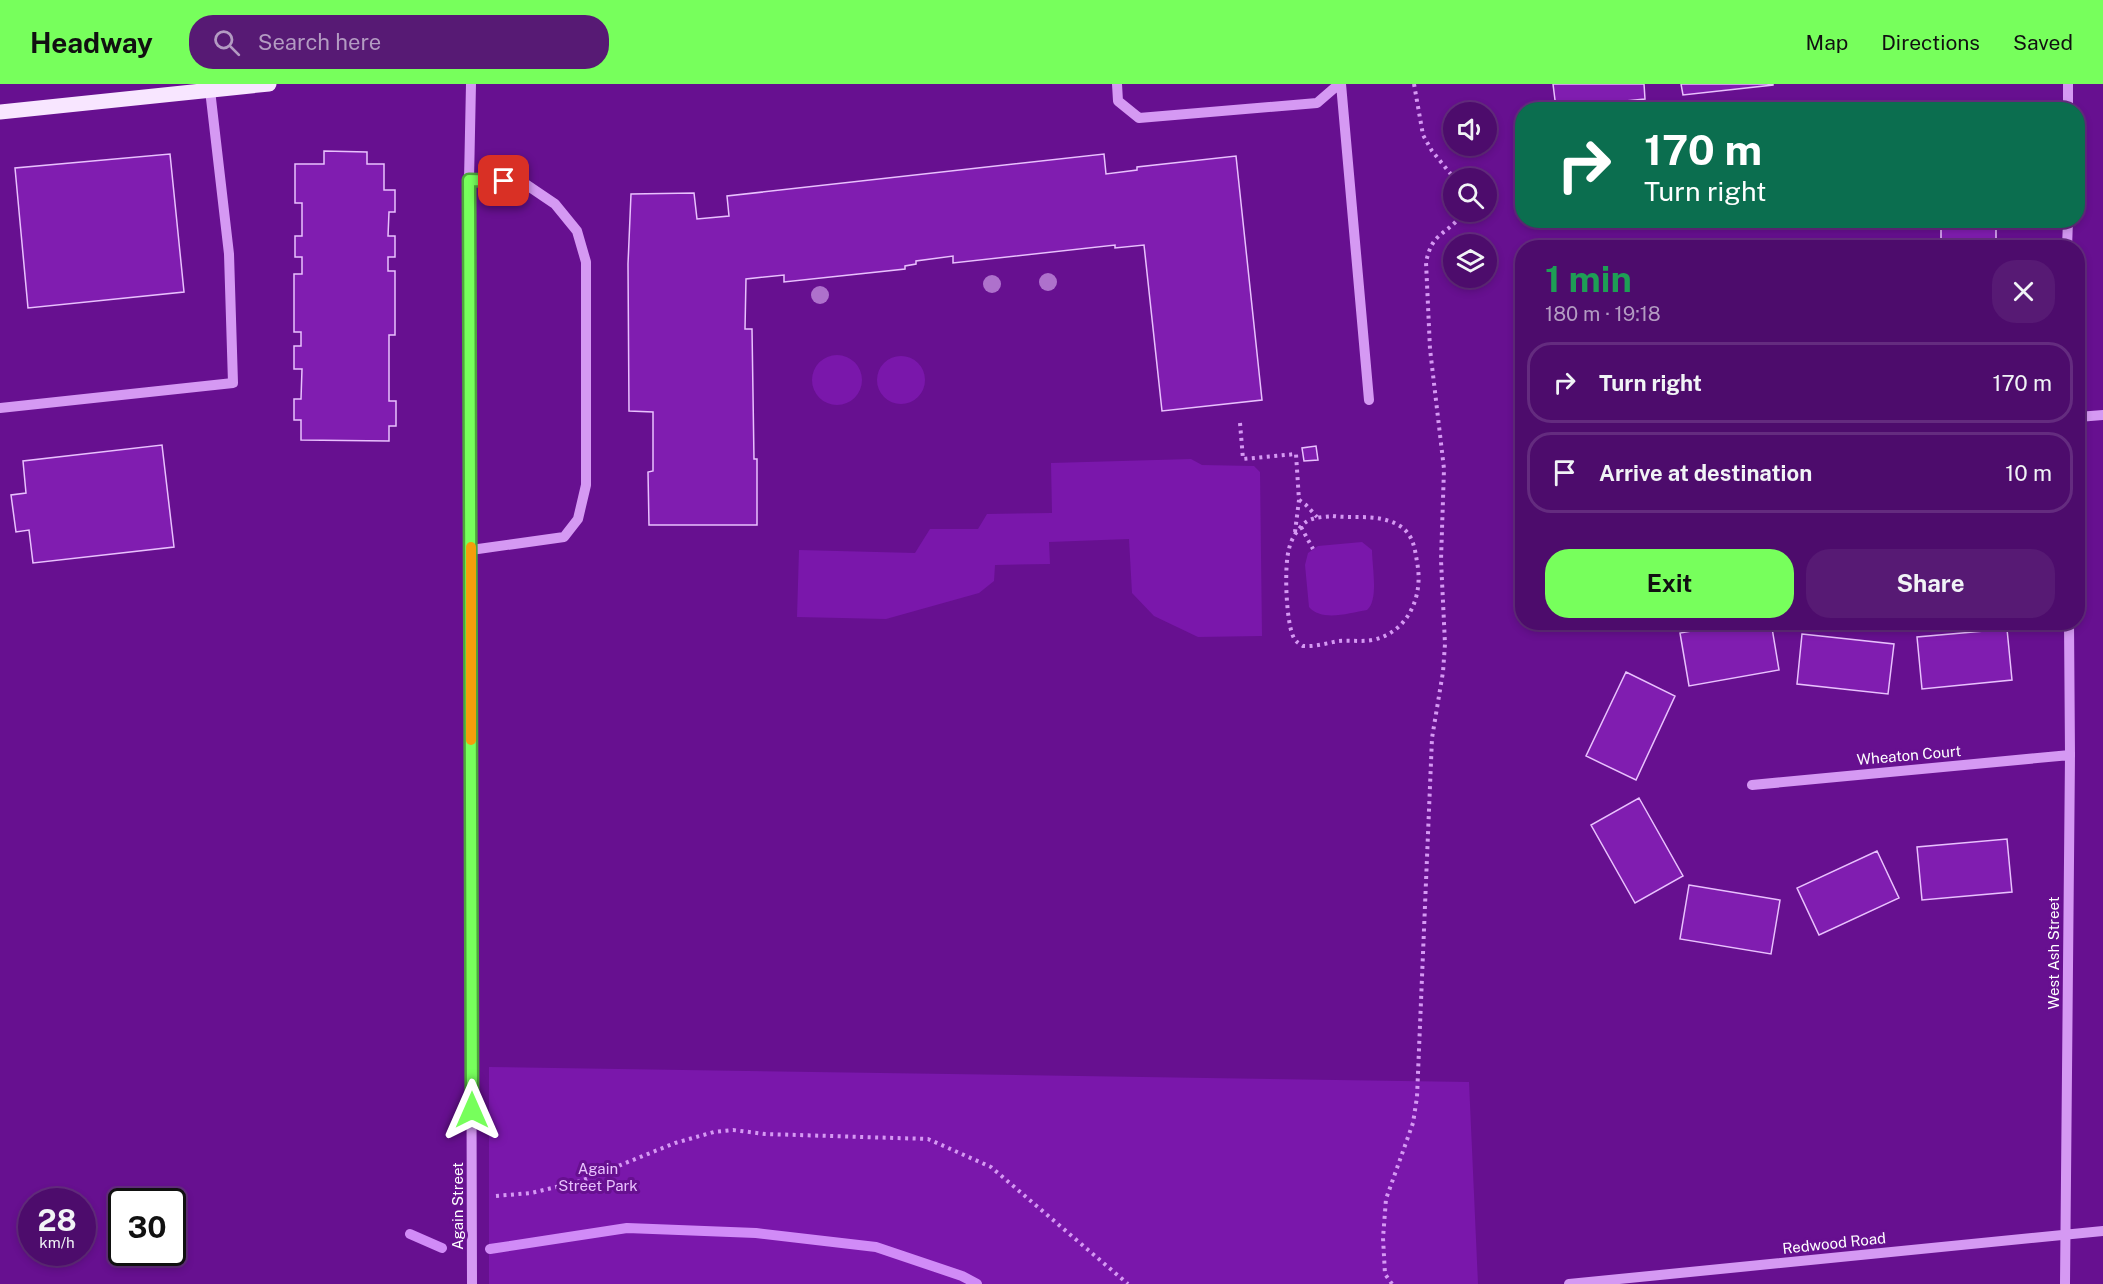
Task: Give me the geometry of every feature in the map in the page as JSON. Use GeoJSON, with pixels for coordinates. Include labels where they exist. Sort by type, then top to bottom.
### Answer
{"type":"FeatureCollection","features":[{"type":"Feature","properties":{"kind":"main road"},"geometry":{"type":"LineString","coordinates":[[0,112],[269,84]]}},
{"type":"Feature","properties":{"kind":"street","name":"Again Street"},"geometry":{"type":"LineString","coordinates":[[471,84],[469,180],[472,1284]]}},
{"type":"Feature","properties":{"kind":"street"},"geometry":{"type":"LineString","coordinates":[[1117,84],[1118,100],[1139,118],[1317,102],[1340,84]]}},
{"type":"Feature","properties":{"kind":"street"},"geometry":{"type":"LineString","coordinates":[[1340,84],[1369,400]]}},
{"type":"Feature","properties":{"kind":"street"},"geometry":{"type":"LineString","coordinates":[[2068,84],[2068,102]]}},
{"type":"Feature","properties":{"kind":"street"},"geometry":{"type":"LineString","coordinates":[[0,408],[233,384],[229,254],[210,90]]}},
{"type":"Feature","properties":{"kind":"street"},"geometry":{"type":"LineString","coordinates":[[469,180],[521,181],[555,204],[577,231],[586,262],[586,485],[578,519],[564,537],[471,550]]}},
{"type":"Feature","properties":{"kind":"street"},"geometry":{"type":"LineString","coordinates":[[2085,416],[2103,415]]}},
{"type":"Feature","properties":{"kind":"street","name":"West Ash Street"},"geometry":{"type":"LineString","coordinates":[[2065,1284],[2069,630]]}},
{"type":"Feature","properties":{"kind":"street","name":"Wheaton Court"},"geometry":{"type":"LineString","coordinates":[[1752,785],[2070,755]]}},
{"type":"Feature","properties":{"kind":"street","name":"Redwood Road"},"geometry":{"type":"LineString","coordinates":[[1569,1284],[2103,1231]]}},
{"type":"Feature","properties":{"kind":"path"},"geometry":{"type":"LineString","coordinates":[[1414,84],[1423,135],[1446,168]]}},
{"type":"Feature","properties":{"kind":"path"},"geometry":{"type":"LineString","coordinates":[[1392,1284],[1385,1274],[1383,1238],[1386,1199],[1413,1123],[1417,1097],[1432,738],[1444,654],[1441,560],[1444,469],[1430,349],[1426,262],[1437,238],[1457,222]]}},
{"type":"Feature","properties":{"kind":"path"},"geometry":{"type":"LineString","coordinates":[[1240,423],[1243,459],[1296,454],[1299,500],[1294,536],[1287,555],[1287,595],[1292,632],[1297,642],[1308,646],[1338,641],[1371,640],[1394,632],[1406,620],[1414,605],[1418,588],[1418,566],[1413,540],[1408,533],[1396,524],[1374,517],[1317,518],[1307,521],[1294,536]]}},
{"type":"Feature","properties":{"kind":"path"},"geometry":{"type":"LineString","coordinates":[[1299,500],[1317,518]]}},
{"type":"Feature","properties":{"kind":"path"},"geometry":{"type":"LineString","coordinates":[[1301,527],[1313,549]]}},
{"type":"Feature","properties":{"kind":"path"},"geometry":{"type":"LineString","coordinates":[[473,1198],[531,1193],[581,1180],[675,1143],[714,1132],[733,1130],[765,1134],[928,1139],[991,1167],[1128,1284]]}},
{"type":"Feature","properties":{"kind":"green space"},"geometry":{"type":"Polygon","coordinates":[[[837,355],[846,357],[857,366],[862,380],[860,389],[851,400],[837,405],[828,403],[817,394],[812,380],[814,371],[823,360],[837,355]]]}},
{"type":"Feature","properties":{"kind":"green space"},"geometry":{"type":"Polygon","coordinates":[[[896,356],[906,356],[921,366],[925,380],[924,389],[915,400],[906,404],[896,404],[881,394],[877,385],[877,375],[887,360],[896,356]]]}},
{"type":"Feature","properties":{"kind":"green space"},"geometry":{"type":"Polygon","coordinates":[[[1191,459],[1202,465],[1254,466],[1260,472],[1262,636],[1198,637],[1154,616],[1132,593],[1129,539],[1049,542],[1050,564],[995,565],[994,581],[979,593],[886,619],[797,617],[799,550],[915,553],[930,529],[978,529],[987,514],[1052,513],[1051,463],[1191,459]]]}},
{"type":"Feature","properties":{"kind":"green space"},"geometry":{"type":"Polygon","coordinates":[[[1362,542],[1372,550],[1374,591],[1371,605],[1367,610],[1336,615],[1314,612],[1309,607],[1305,565],[1308,553],[1318,546],[1362,542]]]}},
{"type":"Feature","properties":{"kind":"green space","name":"Again Street Park"},"geometry":{"type":"Polygon","coordinates":[[[489,1067],[1469,1082],[1478,1284],[489,1284],[489,1067]]]}},
{"type":"Feature","properties":{"kind":"building"},"geometry":{"type":"Polygon","coordinates":[[[1553,84],[1644,84],[1645,99],[1615,102],[1555,102],[1553,84]]]}},
{"type":"Feature","properties":{"kind":"building"},"geometry":{"type":"Polygon","coordinates":[[[1681,84],[1773,84],[1773,85],[1683,95],[1681,84]]]}},
{"type":"Feature","properties":{"kind":"building"},"geometry":{"type":"Polygon","coordinates":[[[324,151],[367,152],[367,164],[384,164],[384,190],[395,190],[395,212],[389,212],[388,236],[395,236],[395,257],[388,257],[388,271],[395,271],[395,335],[389,335],[389,401],[396,401],[396,426],[389,426],[389,441],[301,440],[301,420],[294,420],[294,399],[301,399],[302,369],[294,369],[294,346],[301,346],[301,332],[294,332],[294,274],[302,274],[302,257],[295,257],[295,236],[302,236],[302,203],[295,203],[295,164],[324,164],[324,151]]]}},
{"type":"Feature","properties":{"kind":"building"},"geometry":{"type":"Polygon","coordinates":[[[170,154],[184,292],[28,308],[15,168],[170,154]]]}},
{"type":"Feature","properties":{"kind":"building"},"geometry":{"type":"Polygon","coordinates":[[[1104,154],[1106,174],[1137,170],[1137,167],[1236,156],[1262,400],[1162,411],[1144,245],[1115,248],[1115,245],[953,263],[953,256],[916,261],[916,264],[905,266],[905,269],[784,282],[784,275],[746,279],[745,329],[752,329],[757,525],[649,525],[648,472],[653,471],[653,412],[629,411],[628,264],[631,194],[694,193],[697,219],[729,216],[727,196],[1104,154]]]}},
{"type":"Feature","properties":{"kind":"building"},"geometry":{"type":"Polygon","coordinates":[[[1941,228],[1996,228],[1996,240],[1941,240],[1941,228]]]}},
{"type":"Feature","properties":{"kind":"building"},"geometry":{"type":"Polygon","coordinates":[[[162,445],[174,547],[33,563],[29,530],[16,532],[11,495],[26,493],[23,461],[162,445]]]}},
{"type":"Feature","properties":{"kind":"building"},"geometry":{"type":"Polygon","coordinates":[[[1316,446],[1318,460],[1304,461],[1302,448],[1316,446]]]}},
{"type":"Feature","properties":{"kind":"building"},"geometry":{"type":"Polygon","coordinates":[[[1697,630],[1772,630],[1779,670],[1689,686],[1680,633],[1697,630]]]}},
{"type":"Feature","properties":{"kind":"building"},"geometry":{"type":"Polygon","coordinates":[[[2007,630],[2012,680],[1922,689],[1917,637],[2007,630]]]}},
{"type":"Feature","properties":{"kind":"building"},"geometry":{"type":"Polygon","coordinates":[[[1802,634],[1894,644],[1888,694],[1797,684],[1802,634]]]}},
{"type":"Feature","properties":{"kind":"building"},"geometry":{"type":"Polygon","coordinates":[[[1626,672],[1675,696],[1636,780],[1586,756],[1626,672]]]}},
{"type":"Feature","properties":{"kind":"building"},"geometry":{"type":"Polygon","coordinates":[[[1639,798],[1683,876],[1635,903],[1591,825],[1639,798]]]}},
{"type":"Feature","properties":{"kind":"building"},"geometry":{"type":"Polygon","coordinates":[[[2007,839],[2012,892],[1922,900],[1917,847],[2007,839]]]}},
{"type":"Feature","properties":{"kind":"building"},"geometry":{"type":"Polygon","coordinates":[[[1877,851],[1899,898],[1819,935],[1797,888],[1877,851]]]}},
{"type":"Feature","properties":{"kind":"building"},"geometry":{"type":"Polygon","coordinates":[[[1689,885],[1780,900],[1771,954],[1680,939],[1689,885]]]}},
{"type":"Feature","properties":{"kind":"waterway"},"geometry":{"type":"LineString","coordinates":[[490,1249],[627,1228],[756,1233],[876,1247],[962,1276],[977,1284]]}},
{"type":"Feature","properties":{"kind":"waterway"},"geometry":{"type":"LineString","coordinates":[[410,1234],[442,1248]]}},
{"type":"Feature","properties":{"kind":"slow traffic"},"geometry":{"type":"LineString","coordinates":[[471,547],[471,740]]}},
{"type":"Feature","properties":{"kind":"route"},"geometry":{"type":"LineString","coordinates":[[472,1110],[469,180],[504,181]]}}]}
